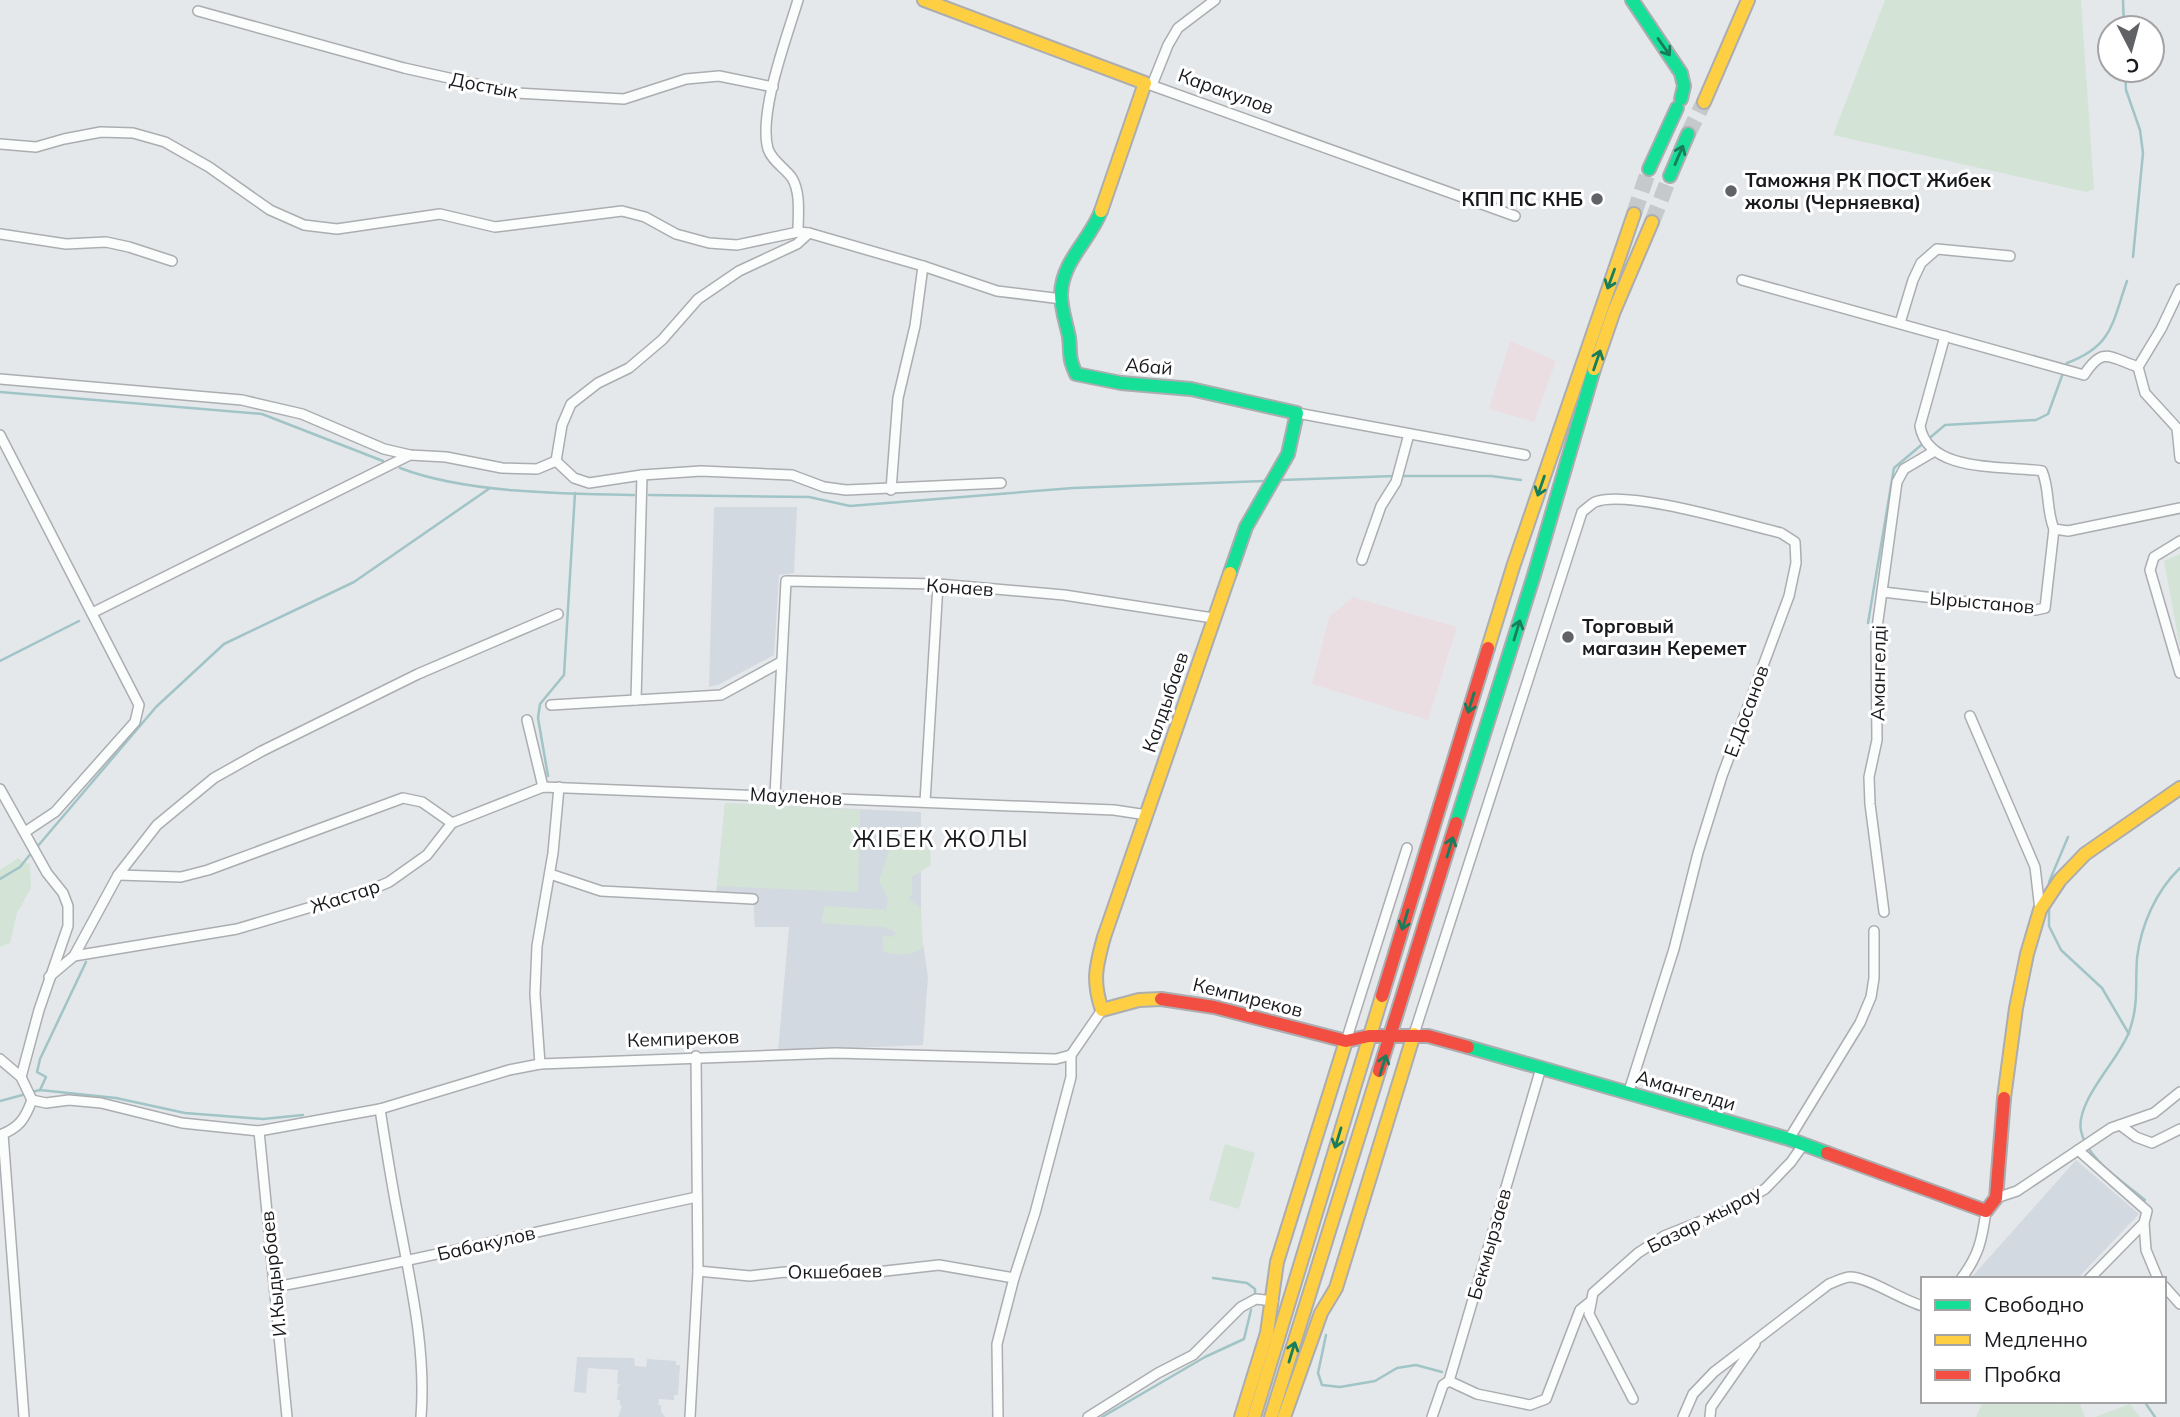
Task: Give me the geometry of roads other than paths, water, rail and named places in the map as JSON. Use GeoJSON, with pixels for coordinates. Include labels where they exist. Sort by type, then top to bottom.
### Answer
{"type":"FeatureCollection","features":[{"type":"Feature","properties":{"kind":"main road","name":"Каракулов"},"geometry":{"type":"LineString","coordinates":[[924,0],[1149,84]]}},
{"type":"Feature","properties":{"kind":"main road"},"geometry":{"type":"LineString","coordinates":[[1632,0],[1681,73],[1684,86],[1679,104],[1649,169]]}},
{"type":"Feature","properties":{"kind":"main road"},"geometry":{"type":"LineString","coordinates":[[1704,102],[1748,0]]}},
{"type":"Feature","properties":{"kind":"main road","name":"Абай"},"geometry":{"type":"LineString","coordinates":[[1149,84],[1100,215],[1067,267],[1061,291],[1069,339],[1069,360],[1076,374],[1121,383],[1191,389],[1297,413]]}},
{"type":"Feature","properties":{"kind":"main road"},"geometry":{"type":"LineString","coordinates":[[1670,176],[1688,134]]}},
{"type":"Feature","properties":{"kind":"main road"},"geometry":{"type":"LineString","coordinates":[[1254,1417],[1513,567],[1634,214]]}},
{"type":"Feature","properties":{"kind":"main road"},"geometry":{"type":"LineString","coordinates":[[1272,1417],[1534,575],[1594,368],[1614,311],[1652,222]]}},
{"type":"Feature","properties":{"kind":"main road","name":"Калдыбаев"},"geometry":{"type":"LineString","coordinates":[[1102,1010],[1094,989],[1095,972],[1104,937],[1246,527],[1288,454],[1297,413]]}},
{"type":"Feature","properties":{"kind":"main road"},"geometry":{"type":"LineString","coordinates":[[1564,422],[1578,425]]}},
{"type":"Feature","properties":{"kind":"main road"},"geometry":{"type":"LineString","coordinates":[[1513,567],[1534,575]]}},
{"type":"Feature","properties":{"kind":"main road"},"geometry":{"type":"LineString","coordinates":[[1986,1211],[1996,1198],[2005,1084],[2016,1008],[2027,954],[2040,910],[2060,880],[2085,854],[2180,788]]}},
{"type":"Feature","properties":{"kind":"main road","name":"Кемпиреков"},"geometry":{"type":"LineString","coordinates":[[1102,1010],[1118,1002],[1135,999],[1168,999],[1202,1004],[1346,1041],[1369,1036]]}},
{"type":"Feature","properties":{"kind":"main road"},"geometry":{"type":"LineString","coordinates":[[1284,1417],[1321,1313],[1336,1288],[1413,1034]]}},
{"type":"Feature","properties":{"kind":"main road","name":"Амангелди"},"geometry":{"type":"LineString","coordinates":[[1369,1036],[1428,1036],[1541,1068],[1789,1139],[1986,1211]]}},
{"type":"Feature","properties":{"kind":"main road"},"geometry":{"type":"LineString","coordinates":[[1241,1417],[1267,1332],[1277,1262],[1346,1041]]}},
{"type":"Feature","properties":{"kind":"street"},"geometry":{"type":"LineString","coordinates":[[798,0],[773,87],[765,132],[769,152],[793,179],[797,192],[798,232]]}},
{"type":"Feature","properties":{"kind":"street"},"geometry":{"type":"LineString","coordinates":[[1149,84],[1178,28],[1215,0]]}},
{"type":"Feature","properties":{"kind":"street","name":"Достык"},"geometry":{"type":"LineString","coordinates":[[198,11],[404,68],[516,93],[624,99],[686,79],[719,76],[773,87]]}},
{"type":"Feature","properties":{"kind":"street","name":"Каракулов"},"geometry":{"type":"LineString","coordinates":[[1149,84],[1515,216]]}},
{"type":"Feature","properties":{"kind":"street"},"geometry":{"type":"LineString","coordinates":[[0,144],[36,147],[101,132],[132,133],[165,142],[209,167],[270,210],[304,225],[337,229],[440,215],[495,227],[622,211],[645,217],[676,234],[709,243],[737,245],[798,232],[809,233],[997,291],[1062,299]]}},
{"type":"Feature","properties":{"kind":"street"},"geometry":{"type":"LineString","coordinates":[[556,461],[562,425],[571,404],[598,383],[629,368],[662,340],[698,299],[739,271],[797,244],[809,233]]}},
{"type":"Feature","properties":{"kind":"street"},"geometry":{"type":"LineString","coordinates":[[0,234],[66,244],[106,242],[172,261]]}},
{"type":"Feature","properties":{"kind":"street"},"geometry":{"type":"LineString","coordinates":[[1900,323],[1921,263],[1937,249],[2010,256]]}},
{"type":"Feature","properties":{"kind":"street"},"geometry":{"type":"LineString","coordinates":[[891,490],[898,398],[915,326],[923,267]]}},
{"type":"Feature","properties":{"kind":"street"},"geometry":{"type":"LineString","coordinates":[[1742,280],[2084,375],[2095,359],[2105,356],[2138,367]]}},
{"type":"Feature","properties":{"kind":"street"},"geometry":{"type":"LineString","coordinates":[[2180,289],[2161,329],[2138,367],[2145,393],[2177,428],[2180,458]]}},
{"type":"Feature","properties":{"kind":"street"},"geometry":{"type":"LineString","coordinates":[[1933,452],[1921,437],[1920,426],[1945,336]]}},
{"type":"Feature","properties":{"kind":"street"},"geometry":{"type":"LineString","coordinates":[[0,379],[242,400],[302,414],[384,449],[410,455],[446,457],[502,468],[537,469],[556,461]]}},
{"type":"Feature","properties":{"kind":"street","name":"Абай"},"geometry":{"type":"LineString","coordinates":[[1297,413],[1525,455]]}},
{"type":"Feature","properties":{"kind":"street"},"geometry":{"type":"LineString","coordinates":[[1362,560],[1381,506],[1396,482],[1409,434]]}},
{"type":"Feature","properties":{"kind":"street"},"geometry":{"type":"LineString","coordinates":[[0,435],[139,705],[135,722],[55,812],[25,832]]}},
{"type":"Feature","properties":{"kind":"street","name":"Ырыстанов"},"geometry":{"type":"LineString","coordinates":[[1883,592],[2036,610],[2045,608],[2054,529],[2048,515],[2047,481],[2042,471],[1955,462],[1933,452]]}},
{"type":"Feature","properties":{"kind":"street","name":"Амангелді"},"geometry":{"type":"LineString","coordinates":[[1884,912],[1871,816],[1869,777],[1877,740],[1876,635],[1898,482],[1904,469],[1933,452]]}},
{"type":"Feature","properties":{"kind":"street"},"geometry":{"type":"LineString","coordinates":[[92,612],[410,455]]}},
{"type":"Feature","properties":{"kind":"street"},"geometry":{"type":"LineString","coordinates":[[556,461],[574,478],[589,483],[642,475],[701,471],[792,475],[824,487],[846,490],[1001,483]]}},
{"type":"Feature","properties":{"kind":"street"},"geometry":{"type":"LineString","coordinates":[[636,700],[642,475]]}},
{"type":"Feature","properties":{"kind":"street","name":"Е.Досанов"},"geometry":{"type":"LineString","coordinates":[[1413,1034],[1582,512],[1595,502],[1622,499],[1670,506],[1781,533],[1795,542],[1796,563],[1789,596],[1722,776],[1698,853],[1674,949],[1628,1094]]}},
{"type":"Feature","properties":{"kind":"street"},"geometry":{"type":"LineString","coordinates":[[2054,529],[2068,531],[2180,509]]}},
{"type":"Feature","properties":{"kind":"street"},"geometry":{"type":"LineString","coordinates":[[2180,541],[2154,557],[2150,570],[2180,673]]}},
{"type":"Feature","properties":{"kind":"street","name":"Конаев"},"geometry":{"type":"LineString","coordinates":[[775,795],[786,581],[938,584],[1064,595],[1213,618]]}},
{"type":"Feature","properties":{"kind":"street"},"geometry":{"type":"LineString","coordinates":[[925,802],[938,584]]}},
{"type":"Feature","properties":{"kind":"street"},"geometry":{"type":"LineString","coordinates":[[49,977],[74,956],[118,874],[157,825],[214,778],[262,751],[418,674],[558,614]]}},
{"type":"Feature","properties":{"kind":"street"},"geometry":{"type":"LineString","coordinates":[[551,705],[721,695],[781,662]]}},
{"type":"Feature","properties":{"kind":"street"},"geometry":{"type":"LineString","coordinates":[[1970,716],[2035,867],[2040,910]]}},
{"type":"Feature","properties":{"kind":"street"},"geometry":{"type":"LineString","coordinates":[[527,720],[543,788]]}},
{"type":"Feature","properties":{"kind":"street"},"geometry":{"type":"LineString","coordinates":[[540,1064],[535,994],[537,946],[550,874],[559,787]]}},
{"type":"Feature","properties":{"kind":"street","name":"Мауленов"},"geometry":{"type":"LineString","coordinates":[[452,823],[543,788],[559,787],[1114,810],[1147,815]]}},
{"type":"Feature","properties":{"kind":"street"},"geometry":{"type":"LineString","coordinates":[[0,789],[47,873],[63,893],[68,906],[68,926],[49,977],[21,1077]]}},
{"type":"Feature","properties":{"kind":"street"},"geometry":{"type":"LineString","coordinates":[[118,874],[181,877],[208,870],[403,798],[422,802],[452,823]]}},
{"type":"Feature","properties":{"kind":"street","name":"Жастар"},"geometry":{"type":"LineString","coordinates":[[74,956],[237,929],[375,888],[389,882],[427,855],[452,823]]}},
{"type":"Feature","properties":{"kind":"street"},"geometry":{"type":"LineString","coordinates":[[1346,1041],[1407,848]]}},
{"type":"Feature","properties":{"kind":"street"},"geometry":{"type":"LineString","coordinates":[[550,874],[601,891],[754,899]]}},
{"type":"Feature","properties":{"kind":"street"},"geometry":{"type":"LineString","coordinates":[[1789,1139],[1860,1023],[1871,997],[1874,978],[1874,931]]}},
{"type":"Feature","properties":{"kind":"street"},"geometry":{"type":"LineString","coordinates":[[998,1417],[998,1344],[1014,1278],[1035,1213],[1071,1077],[1071,1055],[1102,1010]]}},
{"type":"Feature","properties":{"kind":"street","name":"Кемпиреков"},"geometry":{"type":"LineString","coordinates":[[32,1100],[46,1103],[69,1100],[101,1103],[182,1123],[259,1131],[380,1110],[509,1070],[540,1064],[696,1056],[835,1053],[1056,1059],[1071,1055]]}},
{"type":"Feature","properties":{"kind":"street"},"geometry":{"type":"LineString","coordinates":[[690,1417],[698,1271],[696,1056]]}},
{"type":"Feature","properties":{"kind":"street"},"geometry":{"type":"LineString","coordinates":[[0,1059],[21,1077],[32,1100],[25,1118],[15,1129],[2,1134],[24,1417]]}},
{"type":"Feature","properties":{"kind":"street","name":"Бекмырзаев"},"geometry":{"type":"LineString","coordinates":[[1432,1417],[1443,1385],[1449,1381],[1541,1068]]}},
{"type":"Feature","properties":{"kind":"street"},"geometry":{"type":"LineString","coordinates":[[1996,1198],[2017,1191],[2120,1125],[2154,1113],[2180,1092]]}},
{"type":"Feature","properties":{"kind":"street"},"geometry":{"type":"LineString","coordinates":[[380,1110],[420,1330],[423,1389],[421,1417]]}},
{"type":"Feature","properties":{"kind":"street"},"geometry":{"type":"LineString","coordinates":[[2120,1125],[2136,1137],[2152,1143],[2180,1129]]}},
{"type":"Feature","properties":{"kind":"street","name":"И.Кыдырбаев"},"geometry":{"type":"LineString","coordinates":[[259,1131],[287,1417]]}},
{"type":"Feature","properties":{"kind":"street","name":"Базар жырау"},"geometry":{"type":"LineString","coordinates":[[1449,1381],[1477,1394],[1530,1405],[1546,1399],[1580,1310],[1590,1301],[1593,1293],[1664,1236],[1724,1212],[1765,1189],[1791,1163],[1804,1145]]}},
{"type":"Feature","properties":{"kind":"street"},"geometry":{"type":"LineString","coordinates":[[2078,1150],[2147,1211],[2144,1223],[2146,1250],[2157,1277]]}},
{"type":"Feature","properties":{"kind":"street","name":"Бабакулов"},"geometry":{"type":"LineString","coordinates":[[275,1287],[407,1262],[697,1197]]}},
{"type":"Feature","properties":{"kind":"street"},"geometry":{"type":"LineString","coordinates":[[1962,1277],[1980,1249],[1986,1211]]}},
{"type":"Feature","properties":{"kind":"street"},"geometry":{"type":"LineString","coordinates":[[2091,1277],[2144,1223]]}},
{"type":"Feature","properties":{"kind":"street","name":"Окшебаев"},"geometry":{"type":"LineString","coordinates":[[698,1271],[750,1276],[785,1272],[859,1274],[939,1265],[1014,1278]]}},
{"type":"Feature","properties":{"kind":"street"},"geometry":{"type":"LineString","coordinates":[[1684,1417],[1693,1394],[1714,1372],[1829,1284],[1849,1277],[1865,1281],[1906,1302],[1921,1306]]}},
{"type":"Feature","properties":{"kind":"street"},"geometry":{"type":"LineString","coordinates":[[2166,1288],[2180,1304]]}},
{"type":"Feature","properties":{"kind":"street"},"geometry":{"type":"LineString","coordinates":[[1088,1417],[1158,1373],[1194,1355],[1241,1307],[1256,1300],[1273,1301]]}},
{"type":"Feature","properties":{"kind":"street"},"geometry":{"type":"LineString","coordinates":[[1590,1301],[1589,1314],[1633,1399]]}},
{"type":"Feature","properties":{"kind":"street"},"geometry":{"type":"LineString","coordinates":[[1710,1417],[1711,1407],[1760,1337]]}},
{"type":"Feature","properties":{"kind":"waterway"},"geometry":{"type":"LineString","coordinates":[[2123,0],[2124,14]]}},
{"type":"Feature","properties":{"kind":"waterway"},"geometry":{"type":"LineString","coordinates":[[2126,84],[2140,130],[2143,153],[2133,257]]}},
{"type":"Feature","properties":{"kind":"waterway"},"geometry":{"type":"LineString","coordinates":[[2066,366],[2102,341],[2114,321],[2127,281]]}},
{"type":"Feature","properties":{"kind":"waterway"},"geometry":{"type":"LineString","coordinates":[[1868,623],[1894,468],[1945,425],[2036,420],[2048,414],[2063,373]]}},
{"type":"Feature","properties":{"kind":"waterway"},"geometry":{"type":"LineString","coordinates":[[0,392],[262,414],[383,461]]}},
{"type":"Feature","properties":{"kind":"waterway"},"geometry":{"type":"LineString","coordinates":[[400,468],[454,483],[484,487],[546,493],[634,495]]}},
{"type":"Feature","properties":{"kind":"waterway"},"geometry":{"type":"LineString","coordinates":[[1282,480],[1394,476]]}},
{"type":"Feature","properties":{"kind":"waterway"},"geometry":{"type":"LineString","coordinates":[[1401,476],[1491,476],[1521,480]]}},
{"type":"Feature","properties":{"kind":"waterway"},"geometry":{"type":"LineString","coordinates":[[649,495],[809,497],[850,506],[1073,488],[1264,481]]}},
{"type":"Feature","properties":{"kind":"waterway"},"geometry":{"type":"LineString","coordinates":[[37,847],[156,707],[224,644],[354,582],[490,488]]}},
{"type":"Feature","properties":{"kind":"waterway"},"geometry":{"type":"LineString","coordinates":[[548,776],[538,718],[540,704],[564,675],[575,493]]}},
{"type":"Feature","properties":{"kind":"waterway"},"geometry":{"type":"LineString","coordinates":[[0,661],[79,621]]}},
{"type":"Feature","properties":{"kind":"waterway"},"geometry":{"type":"LineString","coordinates":[[2049,887],[2068,837]]}},
{"type":"Feature","properties":{"kind":"waterway"},"geometry":{"type":"LineString","coordinates":[[0,879],[20,867],[32,852]]}},
{"type":"Feature","properties":{"kind":"waterway"},"geometry":{"type":"LineString","coordinates":[[2145,1200],[2098,1161],[2085,1142],[2081,1119],[2091,1094],[2129,1032],[2135,1004],[2137,958],[2142,933],[2157,898],[2180,868]]}},
{"type":"Feature","properties":{"kind":"waterway"},"geometry":{"type":"LineString","coordinates":[[2049,905],[2049,926],[2061,950],[2102,988],[2129,1034]]}},
{"type":"Feature","properties":{"kind":"waterway"},"geometry":{"type":"LineString","coordinates":[[40,1090],[46,1077],[37,1072],[40,1059],[86,962]]}},
{"type":"Feature","properties":{"kind":"waterway"},"geometry":{"type":"LineString","coordinates":[[31,1092],[40,1090],[116,1098],[185,1113],[263,1119],[303,1115]]}},
{"type":"Feature","properties":{"kind":"waterway"},"geometry":{"type":"LineString","coordinates":[[0,1101],[26,1094]]}},
{"type":"Feature","properties":{"kind":"waterway"},"geometry":{"type":"LineString","coordinates":[[1213,1278],[1247,1283],[1255,1289],[1255,1293]]}},
{"type":"Feature","properties":{"kind":"waterway"},"geometry":{"type":"LineString","coordinates":[[1102,1417],[1205,1357],[1244,1339],[1251,1310]]}},
{"type":"Feature","properties":{"kind":"waterway"},"geometry":{"type":"LineString","coordinates":[[1326,1335],[1318,1373],[1322,1385],[1340,1387],[1375,1381],[1397,1368],[1416,1365],[1442,1372]]}},
{"type":"Feature","properties":{"kind":"waterway"},"geometry":{"type":"LineString","coordinates":[[2145,1403],[2155,1417]]}},
{"type":"Feature","properties":{"kind":"tunnel"},"geometry":{"type":"LineString","coordinates":[[1688,134],[1704,102]]}},
{"type":"Feature","properties":{"kind":"tunnel"},"geometry":{"type":"LineString","coordinates":[[1634,214],[1649,169]]}},
{"type":"Feature","properties":{"kind":"tunnel"},"geometry":{"type":"LineString","coordinates":[[1652,222],[1670,176]]}},
{"type":"Feature","properties":{"kind":"place","name":"Таможня РК ПОСТ Жибек жолы (Черняевка)"},"geometry":{"type":"Point","coordinates":[1731,191]}},
{"type":"Feature","properties":{"kind":"place","name":"КПП ПС КНБ"},"geometry":{"type":"Point","coordinates":[1597,199]}},
{"type":"Feature","properties":{"kind":"place","name":"Торговый магазин Керемет"},"geometry":{"type":"Point","coordinates":[1568,637]}},
{"type":"Feature","properties":{"kind":"district","name":"ЖІБЕК ЖОЛЫ"},"geometry":{"type":"Point","coordinates":[941,839]}}]}
